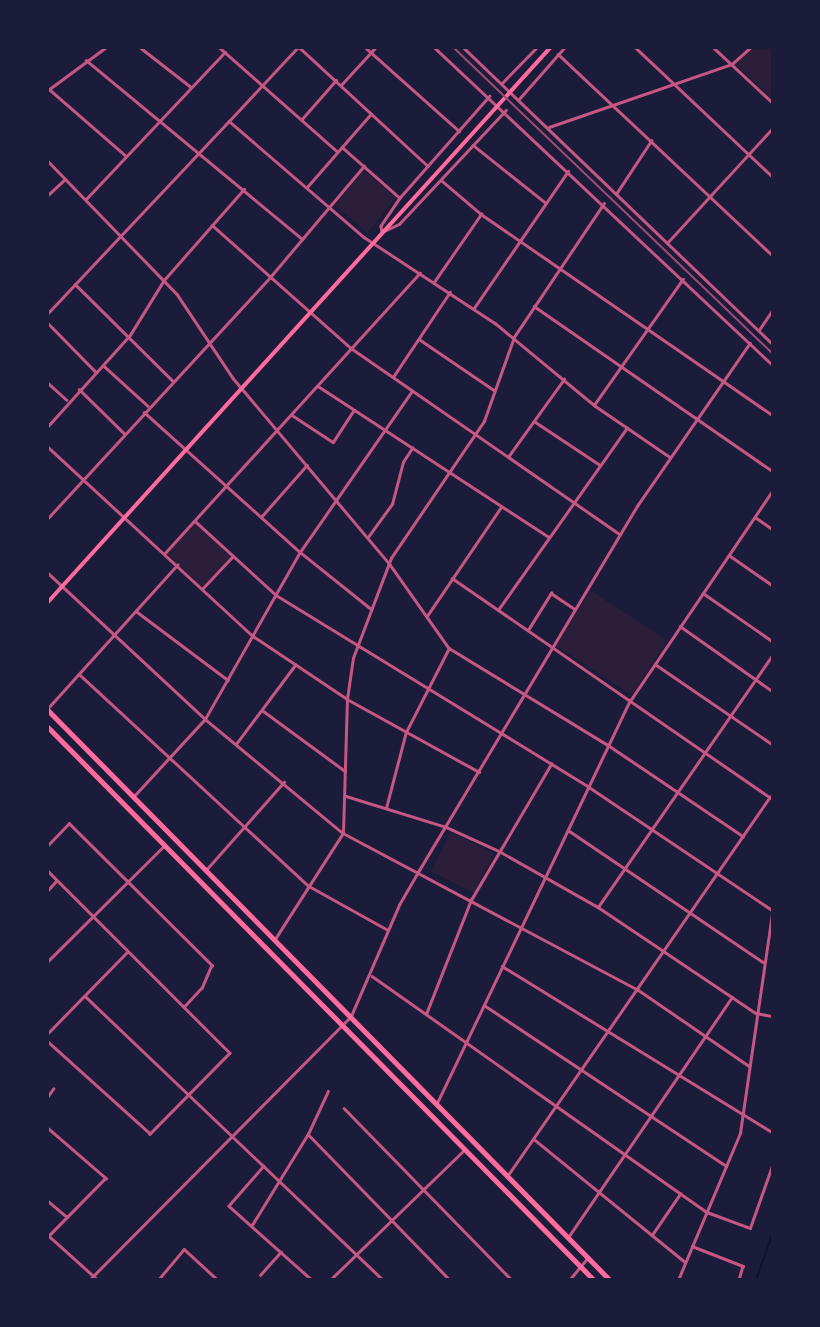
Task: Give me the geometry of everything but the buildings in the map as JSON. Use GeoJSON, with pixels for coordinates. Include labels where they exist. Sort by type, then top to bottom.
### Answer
{"type":"FeatureCollection","features":[{"type":"Feature","properties":{"kind":"highway"},"geometry":{"type":"LineString","coordinates":[[48,709],[132,798],[352,1016],[610,1280]]}},
{"type":"Feature","properties":{"kind":"highway"},"geometry":{"type":"LineString","coordinates":[[48,727],[466,1148],[594,1280]]}},
{"type":"Feature","properties":{"kind":"main road"},"geometry":{"type":"LineString","coordinates":[[48,602],[439,168],[550,48]]}},
{"type":"Feature","properties":{"kind":"street"},"geometry":{"type":"LineString","coordinates":[[103,48],[48,90],[126,156]]}},
{"type":"Feature","properties":{"kind":"street"},"geometry":{"type":"LineString","coordinates":[[142,48],[191,88]]}},
{"type":"Feature","properties":{"kind":"street"},"geometry":{"type":"LineString","coordinates":[[220,48],[338,152]]}},
{"type":"Feature","properties":{"kind":"street"},"geometry":{"type":"LineString","coordinates":[[48,313],[299,48],[428,166]]}},
{"type":"Feature","properties":{"kind":"street"},"geometry":{"type":"LineString","coordinates":[[366,48],[459,130]]}},
{"type":"Feature","properties":{"kind":"street"},"geometry":{"type":"LineString","coordinates":[[341,85],[375,48]]}},
{"type":"Feature","properties":{"kind":"street"},"geometry":{"type":"LineString","coordinates":[[435,48],[506,110],[772,365]]}},
{"type":"Feature","properties":{"kind":"street"},"geometry":{"type":"LineString","coordinates":[[464,48],[772,343]]}},
{"type":"Feature","properties":{"kind":"street"},"geometry":{"type":"LineString","coordinates":[[502,83],[536,48]]}},
{"type":"Feature","properties":{"kind":"street"},"geometry":{"type":"LineString","coordinates":[[519,99],[564,48]]}},
{"type":"Feature","properties":{"kind":"street"},"geometry":{"type":"LineString","coordinates":[[636,48],[772,176]]}},
{"type":"Feature","properties":{"kind":"street"},"geometry":{"type":"LineString","coordinates":[[714,48],[772,102]]}},
{"type":"Feature","properties":{"kind":"street"},"geometry":{"type":"LineString","coordinates":[[548,127],[732,64],[750,48]]}},
{"type":"Feature","properties":{"kind":"street"},"geometry":{"type":"LineString","coordinates":[[86,199],[225,52]]}},
{"type":"Feature","properties":{"kind":"street"},"geometry":{"type":"LineString","coordinates":[[558,54],[772,255]]}},
{"type":"Feature","properties":{"kind":"street"},"geometry":{"type":"LineString","coordinates":[[86,60],[302,239]]}},
{"type":"Feature","properties":{"kind":"street"},"geometry":{"type":"LineString","coordinates":[[300,120],[336,80]]}},
{"type":"Feature","properties":{"kind":"street"},"geometry":{"type":"LineString","coordinates":[[490,96],[400,198],[381,226],[382,232],[399,224],[506,110]]}},
{"type":"Feature","properties":{"kind":"street"},"geometry":{"type":"LineString","coordinates":[[307,187],[371,114]]}},
{"type":"Feature","properties":{"kind":"street"},"geometry":{"type":"LineString","coordinates":[[229,121],[330,208],[373,242],[474,308],[514,337],[594,405],[670,457]]}},
{"type":"Feature","properties":{"kind":"street"},"geometry":{"type":"LineString","coordinates":[[667,243],[772,129]]}},
{"type":"Feature","properties":{"kind":"street"},"geometry":{"type":"LineString","coordinates":[[616,194],[650,141]]}},
{"type":"Feature","properties":{"kind":"street"},"geometry":{"type":"LineString","coordinates":[[473,145],[546,203]]}},
{"type":"Feature","properties":{"kind":"street"},"geometry":{"type":"LineString","coordinates":[[342,147],[400,198]]}},
{"type":"Feature","properties":{"kind":"street"},"geometry":{"type":"LineString","coordinates":[[48,161],[164,280],[241,388],[336,498],[389,563],[449,648],[608,745],[743,836]]}},
{"type":"Feature","properties":{"kind":"street"},"geometry":{"type":"LineString","coordinates":[[48,518],[148,406],[271,276],[364,166]]}},
{"type":"Feature","properties":{"kind":"street"},"geometry":{"type":"LineString","coordinates":[[474,308],[568,170]]}},
{"type":"Feature","properties":{"kind":"street"},"geometry":{"type":"LineString","coordinates":[[48,195],[65,178]]}},
{"type":"Feature","properties":{"kind":"street"},"geometry":{"type":"LineString","coordinates":[[442,180],[481,214],[772,416]]}},
{"type":"Feature","properties":{"kind":"street"},"geometry":{"type":"LineString","coordinates":[[48,426],[67,400],[104,366],[130,335],[164,280],[244,189]]}},
{"type":"Feature","properties":{"kind":"street"},"geometry":{"type":"LineString","coordinates":[[275,939],[343,833],[346,796],[347,698],[356,647],[389,563],[476,434],[514,337],[559,267],[604,203]]}},
{"type":"Feature","properties":{"kind":"street"},"geometry":{"type":"LineString","coordinates":[[434,282],[481,214]]}},
{"type":"Feature","properties":{"kind":"street"},"geometry":{"type":"LineString","coordinates":[[212,225],[351,348],[620,534]]}},
{"type":"Feature","properties":{"kind":"street"},"geometry":{"type":"LineString","coordinates":[[164,554],[420,273]]}},
{"type":"Feature","properties":{"kind":"street"},"geometry":{"type":"LineString","coordinates":[[594,405],[683,278]]}},
{"type":"Feature","properties":{"kind":"street"},"geometry":{"type":"LineString","coordinates":[[75,284],[130,335],[173,381]]}},
{"type":"Feature","properties":{"kind":"street"},"geometry":{"type":"LineString","coordinates":[[393,377],[450,292]]}},
{"type":"Feature","properties":{"kind":"street"},"geometry":{"type":"LineString","coordinates":[[534,306],[772,471]]}},
{"type":"Feature","properties":{"kind":"street"},"geometry":{"type":"LineString","coordinates":[[759,330],[772,311]]}},
{"type":"Feature","properties":{"kind":"street"},"geometry":{"type":"LineString","coordinates":[[48,323],[96,372]]}},
{"type":"Feature","properties":{"kind":"street"},"geometry":{"type":"LineString","coordinates":[[418,339],[494,390]]}},
{"type":"Feature","properties":{"kind":"street"},"geometry":{"type":"LineString","coordinates":[[89,1280],[352,1016],[372,976],[388,930],[418,872],[620,534],[670,457],[698,420],[750,343]]}},
{"type":"Feature","properties":{"kind":"street"},"geometry":{"type":"LineString","coordinates":[[104,366],[148,406]]}},
{"type":"Feature","properties":{"kind":"street"},"geometry":{"type":"LineString","coordinates":[[508,457],[564,380]]}},
{"type":"Feature","properties":{"kind":"street"},"geometry":{"type":"LineString","coordinates":[[48,383],[67,400]]}},
{"type":"Feature","properties":{"kind":"street"},"geometry":{"type":"LineString","coordinates":[[318,386],[549,538]]}},
{"type":"Feature","properties":{"kind":"street"},"geometry":{"type":"LineString","coordinates":[[79,389],[124,433]]}},
{"type":"Feature","properties":{"kind":"street"},"geometry":{"type":"LineString","coordinates":[[132,798],[205,719],[300,552],[412,391]]}},
{"type":"Feature","properties":{"kind":"street"},"geometry":{"type":"LineString","coordinates":[[292,414],[333,442],[354,410]]}},
{"type":"Feature","properties":{"kind":"street"},"geometry":{"type":"LineString","coordinates":[[144,412],[300,552],[370,608]]}},
{"type":"Feature","properties":{"kind":"street"},"geometry":{"type":"LineString","coordinates":[[534,421],[600,466]]}},
{"type":"Feature","properties":{"kind":"street"},"geometry":{"type":"LineString","coordinates":[[498,610],[627,428]]}},
{"type":"Feature","properties":{"kind":"street"},"geometry":{"type":"LineString","coordinates":[[48,447],[253,636],[347,698],[479,772]]}},
{"type":"Feature","properties":{"kind":"street"},"geometry":{"type":"LineString","coordinates":[[368,538],[392,504],[402,462],[412,448]]}},
{"type":"Feature","properties":{"kind":"street"},"geometry":{"type":"LineString","coordinates":[[261,517],[307,465]]}},
{"type":"Feature","properties":{"kind":"street"},"geometry":{"type":"LineString","coordinates":[[437,1103],[630,701],[772,491]]}},
{"type":"Feature","properties":{"kind":"street"},"geometry":{"type":"LineString","coordinates":[[427,616],[501,507]]}},
{"type":"Feature","properties":{"kind":"street"},"geometry":{"type":"LineString","coordinates":[[48,510],[51,514]]}},
{"type":"Feature","properties":{"kind":"street"},"geometry":{"type":"LineString","coordinates":[[755,517],[772,528]]}},
{"type":"Feature","properties":{"kind":"street"},"geometry":{"type":"LineString","coordinates":[[195,521],[276,595],[356,647],[589,787],[772,910]]}},
{"type":"Feature","properties":{"kind":"street"},"geometry":{"type":"LineString","coordinates":[[729,554],[772,585]]}},
{"type":"Feature","properties":{"kind":"street"},"geometry":{"type":"LineString","coordinates":[[202,588],[233,556]]}},
{"type":"Feature","properties":{"kind":"street"},"geometry":{"type":"LineString","coordinates":[[48,709],[177,565]]}},
{"type":"Feature","properties":{"kind":"street"},"geometry":{"type":"LineString","coordinates":[[48,573],[205,719],[284,782],[343,833],[637,990],[749,1066]]}},
{"type":"Feature","properties":{"kind":"street"},"geometry":{"type":"LineString","coordinates":[[452,578],[771,798],[508,1175]]}},
{"type":"Feature","properties":{"kind":"street"},"geometry":{"type":"LineString","coordinates":[[528,630],[551,593],[575,609]]}},
{"type":"Feature","properties":{"kind":"street"},"geometry":{"type":"LineString","coordinates":[[703,593],[772,641]]}},
{"type":"Feature","properties":{"kind":"street"},"geometry":{"type":"LineString","coordinates":[[136,611],[228,680]]}},
{"type":"Feature","properties":{"kind":"street"},"geometry":{"type":"LineString","coordinates":[[680,626],[772,691]]}},
{"type":"Feature","properties":{"kind":"street"},"geometry":{"type":"LineString","coordinates":[[386,808],[406,732],[449,648]]}},
{"type":"Feature","properties":{"kind":"street"},"geometry":{"type":"LineString","coordinates":[[598,907],[772,656]]}},
{"type":"Feature","properties":{"kind":"street"},"geometry":{"type":"LineString","coordinates":[[655,664],[772,744]]}},
{"type":"Feature","properties":{"kind":"street"},"geometry":{"type":"LineString","coordinates":[[236,744],[296,665]]}},
{"type":"Feature","properties":{"kind":"street"},"geometry":{"type":"LineString","coordinates":[[79,674],[309,886],[388,930]]}},
{"type":"Feature","properties":{"kind":"street"},"geometry":{"type":"LineString","coordinates":[[262,710],[345,771]]}},
{"type":"Feature","properties":{"kind":"street"},"geometry":{"type":"LineString","coordinates":[[426,1014],[471,900],[551,764]]}},
{"type":"Feature","properties":{"kind":"street"},"geometry":{"type":"LineString","coordinates":[[205,871],[284,782]]}},
{"type":"Feature","properties":{"kind":"street"},"geometry":{"type":"LineString","coordinates":[[346,796],[446,827],[499,851],[598,907],[756,1013],[772,1016]]}},
{"type":"Feature","properties":{"kind":"street"},"geometry":{"type":"LineString","coordinates":[[48,845],[69,823],[212,965],[202,988],[184,1007]]}},
{"type":"Feature","properties":{"kind":"street"},"geometry":{"type":"LineString","coordinates":[[568,830],[764,962]]}},
{"type":"Feature","properties":{"kind":"street"},"geometry":{"type":"LineString","coordinates":[[48,961],[165,845]]}},
{"type":"Feature","properties":{"kind":"street"},"geometry":{"type":"LineString","coordinates":[[48,872],[230,1053],[150,1134],[48,1042]]}},
{"type":"Feature","properties":{"kind":"street"},"geometry":{"type":"LineString","coordinates":[[48,890],[56,881]]}},
{"type":"Feature","properties":{"kind":"street"},"geometry":{"type":"LineString","coordinates":[[679,1279],[726,1166],[743,1116],[756,1013],[772,914]]}},
{"type":"Feature","properties":{"kind":"street"},"geometry":{"type":"LineString","coordinates":[[48,1033],[127,952]]}},
{"type":"Feature","properties":{"kind":"street"},"geometry":{"type":"LineString","coordinates":[[502,966],[743,1116],[772,1132]]}},
{"type":"Feature","properties":{"kind":"street"},"geometry":{"type":"LineString","coordinates":[[372,976],[706,1212],[750,1228],[772,1166]]}},
{"type":"Feature","properties":{"kind":"street"},"geometry":{"type":"LineString","coordinates":[[85,996],[383,1280]]}},
{"type":"Feature","properties":{"kind":"street"},"geometry":{"type":"LineString","coordinates":[[568,1236],[732,997]]}},
{"type":"Feature","properties":{"kind":"street"},"geometry":{"type":"LineString","coordinates":[[484,1005],[726,1166]]}},
{"type":"Feature","properties":{"kind":"street"},"geometry":{"type":"LineString","coordinates":[[48,1096],[53,1089]]}},
{"type":"Feature","properties":{"kind":"street"},"geometry":{"type":"LineString","coordinates":[[252,1225],[308,1134],[328,1091]]}},
{"type":"Feature","properties":{"kind":"street"},"geometry":{"type":"LineString","coordinates":[[344,1108],[512,1280]]}},
{"type":"Feature","properties":{"kind":"street"},"geometry":{"type":"LineString","coordinates":[[48,1128],[106,1178],[48,1236],[98,1280]]}},
{"type":"Feature","properties":{"kind":"street"},"geometry":{"type":"LineString","coordinates":[[308,1134],[393,1219],[450,1280]]}},
{"type":"Feature","properties":{"kind":"street"},"geometry":{"type":"LineString","coordinates":[[534,1140],[685,1262]]}},
{"type":"Feature","properties":{"kind":"street"},"geometry":{"type":"LineString","coordinates":[[330,1280],[466,1148]]}},
{"type":"Feature","properties":{"kind":"street"},"geometry":{"type":"LineString","coordinates":[[264,1166],[229,1206],[312,1280]]}},
{"type":"Feature","properties":{"kind":"street"},"geometry":{"type":"LineString","coordinates":[[652,1235],[680,1194]]}},
{"type":"Feature","properties":{"kind":"street"},"geometry":{"type":"LineString","coordinates":[[48,1201],[67,1217]]}},
{"type":"Feature","properties":{"kind":"street"},"geometry":{"type":"LineString","coordinates":[[692,1246],[743,1266],[739,1280]]}},
{"type":"Feature","properties":{"kind":"street"},"geometry":{"type":"LineString","coordinates":[[158,1280],[184,1249],[216,1279]]}},
{"type":"Feature","properties":{"kind":"street"},"geometry":{"type":"LineString","coordinates":[[260,1275],[281,1252]]}},
{"type":"Feature","properties":{"kind":"street"},"geometry":{"type":"LineString","coordinates":[[569,1280],[589,1257]]}},
{"type":"Feature","properties":{"kind":"shaded area"},"geometry":{"type":"Polygon","coordinates":[[[753,48],[772,48],[772,99],[735,64],[753,48]]]}},
{"type":"Feature","properties":{"kind":"shaded area"},"geometry":{"type":"Polygon","coordinates":[[[364,171],[396,198],[367,232],[335,205],[364,171]]]}},
{"type":"Feature","properties":{"kind":"shaded area"},"geometry":{"type":"Polygon","coordinates":[[[195,523],[231,556],[202,587],[166,554],[195,523]]]}},
{"type":"Feature","properties":{"kind":"shaded area"},"geometry":{"type":"Polygon","coordinates":[[[591,591],[667,641],[632,695],[556,646],[591,591]]]}},
{"type":"Feature","properties":{"kind":"shaded area"},"geometry":{"type":"Polygon","coordinates":[[[451,832],[494,854],[474,893],[431,871],[451,832]]]}},
{"type":"Feature","properties":{"kind":"waterway"},"geometry":{"type":"LineString","coordinates":[[756,1280],[772,1235]]}},
{"type":"Feature","properties":{"kind":"railway"},"geometry":{"type":"LineString","coordinates":[[454,48],[772,353]]}}]}
